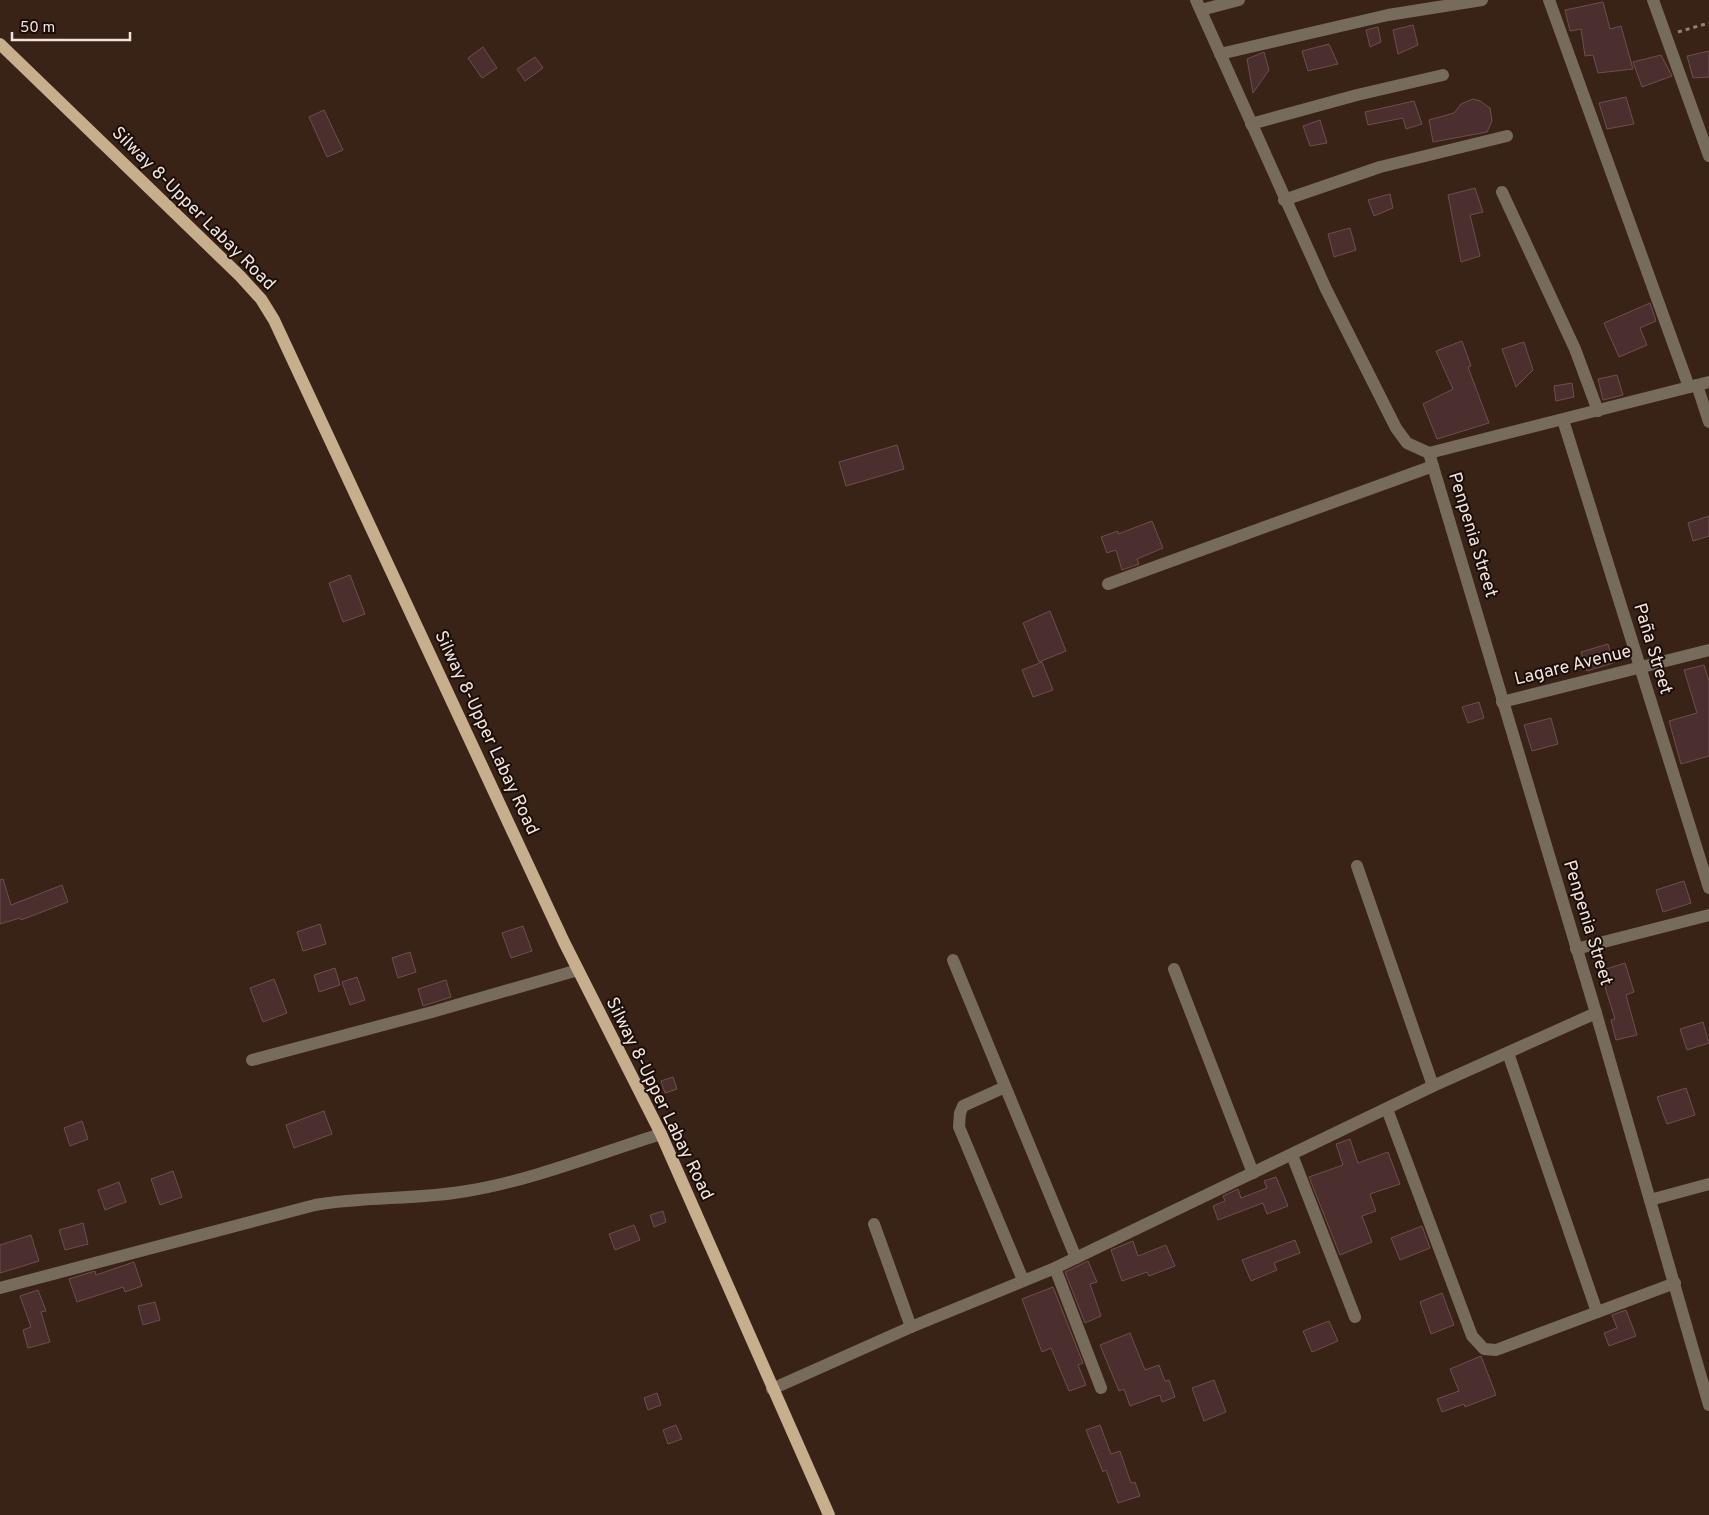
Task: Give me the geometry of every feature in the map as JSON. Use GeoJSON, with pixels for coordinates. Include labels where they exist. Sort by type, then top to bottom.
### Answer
{"type":"FeatureCollection","features":[{"type":"Feature","properties":{"kind":"main road","name":"Silway 8-Upper Labay Road"},"geometry":{"type":"LineString","coordinates":[[0,44],[240,276],[261,299],[274,320],[578,970],[661,1134],[829,1515]]}},
{"type":"Feature","properties":{"kind":"street"},"geometry":{"type":"LineString","coordinates":[[1239,0],[1198,5],[1284,200],[1326,289],[1396,428],[1407,443],[1431,460]]}},
{"type":"Feature","properties":{"kind":"street"},"geometry":{"type":"LineString","coordinates":[[1220,54],[1388,15],[1482,0]]}},
{"type":"Feature","properties":{"kind":"street"},"geometry":{"type":"LineString","coordinates":[[1549,0],[1629,227],[1698,385],[1709,422]]}},
{"type":"Feature","properties":{"kind":"street"},"geometry":{"type":"LineString","coordinates":[[1652,0],[1709,156]]}},
{"type":"Feature","properties":{"kind":"street"},"geometry":{"type":"LineString","coordinates":[[1250,124],[1357,95],[1443,75]]}},
{"type":"Feature","properties":{"kind":"street"},"geometry":{"type":"LineString","coordinates":[[1284,200],[1380,168],[1507,136]]}},
{"type":"Feature","properties":{"kind":"street"},"geometry":{"type":"LineString","coordinates":[[1502,192],[1575,349],[1598,411]]}},
{"type":"Feature","properties":{"kind":"street"},"geometry":{"type":"LineString","coordinates":[[1108,584],[1431,460],[1563,420],[1698,385]]}},
{"type":"Feature","properties":{"kind":"street","name":"Paña Street"},"geometry":{"type":"LineString","coordinates":[[1563,420],[1709,888]]}},
{"type":"Feature","properties":{"kind":"street","name":"Penpenia Street"},"geometry":{"type":"LineString","coordinates":[[1431,460],[1596,1013],[1709,1404]]}},
{"type":"Feature","properties":{"kind":"street","name":"Lagare Avenue"},"geometry":{"type":"LineString","coordinates":[[1502,702],[1709,650]]}},
{"type":"Feature","properties":{"kind":"street"},"geometry":{"type":"LineString","coordinates":[[1357,866],[1433,1086]]}},
{"type":"Feature","properties":{"kind":"street"},"geometry":{"type":"LineString","coordinates":[[1576,949],[1709,915]]}},
{"type":"Feature","properties":{"kind":"street"},"geometry":{"type":"LineString","coordinates":[[953,960],[1076,1258]]}},
{"type":"Feature","properties":{"kind":"street"},"geometry":{"type":"LineString","coordinates":[[1174,969],[1253,1174]]}},
{"type":"Feature","properties":{"kind":"street"},"geometry":{"type":"LineString","coordinates":[[252,1060],[578,970]]}},
{"type":"Feature","properties":{"kind":"street"},"geometry":{"type":"LineString","coordinates":[[772,1389],[911,1327],[1055,1268],[1433,1086],[1596,1013]]}},
{"type":"Feature","properties":{"kind":"street"},"geometry":{"type":"LineString","coordinates":[[1508,1053],[1597,1312]]}},
{"type":"Feature","properties":{"kind":"street"},"geometry":{"type":"LineString","coordinates":[[1005,1087],[963,1106],[958,1120],[959,1127],[1024,1280]]}},
{"type":"Feature","properties":{"kind":"street"},"geometry":{"type":"LineString","coordinates":[[1387,1109],[1472,1336],[1480,1346],[1489,1351],[1496,1350],[1675,1283]]}},
{"type":"Feature","properties":{"kind":"street"},"geometry":{"type":"LineString","coordinates":[[0,1288],[339,1200],[439,1196],[469,1191],[519,1179],[661,1134]]}},
{"type":"Feature","properties":{"kind":"street"},"geometry":{"type":"LineString","coordinates":[[1292,1155],[1355,1317]]}},
{"type":"Feature","properties":{"kind":"street"},"geometry":{"type":"LineString","coordinates":[[1650,1200],[1709,1184]]}},
{"type":"Feature","properties":{"kind":"street"},"geometry":{"type":"LineString","coordinates":[[874,1224],[911,1327]]}},
{"type":"Feature","properties":{"kind":"street"},"geometry":{"type":"LineString","coordinates":[[1055,1268],[1101,1388]]}},
{"type":"Feature","properties":{"kind":"path"},"geometry":{"type":"LineString","coordinates":[[1665,36],[1709,23]]}},
{"type":"Feature","properties":{"kind":"building"},"geometry":{"type":"Polygon","coordinates":[[[1603,2],[1610,29],[1621,26],[1633,69],[1598,73],[1593,55],[1585,56],[1581,29],[1570,31],[1565,10],[1603,2]]]}},
{"type":"Feature","properties":{"kind":"building"},"geometry":{"type":"Polygon","coordinates":[[[1413,25],[1418,45],[1398,54],[1393,30],[1413,25]]]}},
{"type":"Feature","properties":{"kind":"building"},"geometry":{"type":"Polygon","coordinates":[[[1378,27],[1381,42],[1370,47],[1366,30],[1378,27]]]}},
{"type":"Feature","properties":{"kind":"building"},"geometry":{"type":"Polygon","coordinates":[[[1329,44],[1338,64],[1308,71],[1302,51],[1329,44]]]}},
{"type":"Feature","properties":{"kind":"building"},"geometry":{"type":"Polygon","coordinates":[[[483,47],[497,68],[482,78],[468,58],[483,47]]]}},
{"type":"Feature","properties":{"kind":"building"},"geometry":{"type":"Polygon","coordinates":[[[1709,51],[1709,77],[1693,78],[1687,56],[1709,51]]]}},
{"type":"Feature","properties":{"kind":"building"},"geometry":{"type":"Polygon","coordinates":[[[1264,52],[1269,70],[1253,93],[1247,59],[1264,52]]]}},
{"type":"Feature","properties":{"kind":"building"},"geometry":{"type":"Polygon","coordinates":[[[1661,55],[1672,76],[1642,87],[1633,62],[1661,55]]]}},
{"type":"Feature","properties":{"kind":"building"},"geometry":{"type":"Polygon","coordinates":[[[535,57],[543,68],[525,81],[517,69],[535,57]]]}},
{"type":"Feature","properties":{"kind":"building"},"geometry":{"type":"Polygon","coordinates":[[[1626,97],[1634,124],[1607,129],[1599,103],[1626,97]]]}},
{"type":"Feature","properties":{"kind":"building"},"geometry":{"type":"Polygon","coordinates":[[[1473,99],[1480,101],[1490,108],[1492,121],[1487,132],[1433,142],[1429,120],[1454,113],[1461,104],[1473,99]]]}},
{"type":"Feature","properties":{"kind":"building"},"geometry":{"type":"Polygon","coordinates":[[[1414,101],[1422,124],[1406,129],[1403,118],[1368,125],[1365,112],[1414,101]]]}},
{"type":"Feature","properties":{"kind":"building"},"geometry":{"type":"Polygon","coordinates":[[[324,110],[343,150],[327,157],[309,117],[324,110]]]}},
{"type":"Feature","properties":{"kind":"building"},"geometry":{"type":"Polygon","coordinates":[[[1320,120],[1327,143],[1310,146],[1303,126],[1320,120]]]}},
{"type":"Feature","properties":{"kind":"building"},"geometry":{"type":"Polygon","coordinates":[[[1475,188],[1483,212],[1470,215],[1480,256],[1461,262],[1448,195],[1475,188]]]}},
{"type":"Feature","properties":{"kind":"building"},"geometry":{"type":"Polygon","coordinates":[[[1390,194],[1393,208],[1374,216],[1368,200],[1390,194]]]}},
{"type":"Feature","properties":{"kind":"building"},"geometry":{"type":"Polygon","coordinates":[[[1350,228],[1356,250],[1334,257],[1328,234],[1350,228]]]}},
{"type":"Feature","properties":{"kind":"building"},"geometry":{"type":"Polygon","coordinates":[[[1650,303],[1656,321],[1640,328],[1647,345],[1619,357],[1604,323],[1650,303]]]}},
{"type":"Feature","properties":{"kind":"building"},"geometry":{"type":"Polygon","coordinates":[[[1462,341],[1471,366],[1468,367],[1489,423],[1437,439],[1423,404],[1453,389],[1436,351],[1462,341]]]}},
{"type":"Feature","properties":{"kind":"building"},"geometry":{"type":"Polygon","coordinates":[[[1524,342],[1533,370],[1516,387],[1502,349],[1524,342]]]}},
{"type":"Feature","properties":{"kind":"building"},"geometry":{"type":"Polygon","coordinates":[[[1617,375],[1623,395],[1603,400],[1598,379],[1617,375]]]}},
{"type":"Feature","properties":{"kind":"building"},"geometry":{"type":"Polygon","coordinates":[[[1572,383],[1574,397],[1556,401],[1554,386],[1572,383]]]}},
{"type":"Feature","properties":{"kind":"building"},"geometry":{"type":"Polygon","coordinates":[[[897,445],[904,469],[846,486],[839,462],[897,445]]]}},
{"type":"Feature","properties":{"kind":"building"},"geometry":{"type":"Polygon","coordinates":[[[1709,516],[1709,536],[1693,541],[1688,523],[1709,516]]]}},
{"type":"Feature","properties":{"kind":"building"},"geometry":{"type":"Polygon","coordinates":[[[1152,521],[1163,548],[1137,559],[1139,564],[1122,570],[1116,550],[1107,553],[1101,537],[1118,531],[1118,534],[1152,521]]]}},
{"type":"Feature","properties":{"kind":"building"},"geometry":{"type":"Polygon","coordinates":[[[350,575],[365,614],[343,622],[329,583],[350,575]]]}},
{"type":"Feature","properties":{"kind":"building"},"geometry":{"type":"Polygon","coordinates":[[[1050,611],[1066,651],[1039,662],[1023,623],[1050,611]]]}},
{"type":"Feature","properties":{"kind":"building"},"geometry":{"type":"Polygon","coordinates":[[[1608,644],[1613,663],[1587,671],[1581,652],[1608,644]]]}},
{"type":"Feature","properties":{"kind":"building"},"geometry":{"type":"Polygon","coordinates":[[[1042,662],[1053,690],[1033,697],[1022,670],[1042,662]]]}},
{"type":"Feature","properties":{"kind":"building"},"geometry":{"type":"Polygon","coordinates":[[[1704,665],[1709,681],[1709,756],[1681,764],[1669,721],[1697,713],[1684,670],[1704,665]]]}},
{"type":"Feature","properties":{"kind":"building"},"geometry":{"type":"Polygon","coordinates":[[[1479,702],[1484,718],[1468,723],[1462,707],[1479,702]]]}},
{"type":"Feature","properties":{"kind":"building"},"geometry":{"type":"Polygon","coordinates":[[[1551,718],[1558,744],[1532,751],[1524,725],[1551,718]]]}},
{"type":"Feature","properties":{"kind":"building"},"geometry":{"type":"Polygon","coordinates":[[[3,879],[11,905],[62,885],[68,902],[21,920],[20,918],[0,924],[0,880],[3,879]]]}},
{"type":"Feature","properties":{"kind":"building"},"geometry":{"type":"Polygon","coordinates":[[[1684,881],[1691,903],[1663,912],[1656,890],[1684,881]]]}},
{"type":"Feature","properties":{"kind":"building"},"geometry":{"type":"Polygon","coordinates":[[[320,924],[326,944],[303,951],[297,932],[320,924]]]}},
{"type":"Feature","properties":{"kind":"building"},"geometry":{"type":"Polygon","coordinates":[[[523,926],[532,951],[511,958],[502,933],[523,926]]]}},
{"type":"Feature","properties":{"kind":"building"},"geometry":{"type":"Polygon","coordinates":[[[410,952],[416,972],[398,978],[392,958],[410,952]]]}},
{"type":"Feature","properties":{"kind":"building"},"geometry":{"type":"Polygon","coordinates":[[[1625,963],[1634,992],[1626,995],[1637,1035],[1616,1040],[1611,1020],[1615,1019],[1600,971],[1625,963]]]}},
{"type":"Feature","properties":{"kind":"building"},"geometry":{"type":"Polygon","coordinates":[[[335,968],[340,985],[319,992],[314,975],[335,968]]]}},
{"type":"Feature","properties":{"kind":"building"},"geometry":{"type":"Polygon","coordinates":[[[357,977],[365,1000],[350,1005],[342,982],[357,977]]]}},
{"type":"Feature","properties":{"kind":"building"},"geometry":{"type":"Polygon","coordinates":[[[274,979],[287,1013],[263,1022],[250,988],[274,979]]]}},
{"type":"Feature","properties":{"kind":"building"},"geometry":{"type":"Polygon","coordinates":[[[446,980],[451,997],[423,1006],[418,989],[446,980]]]}},
{"type":"Feature","properties":{"kind":"building"},"geometry":{"type":"Polygon","coordinates":[[[1703,1022],[1709,1043],[1687,1050],[1680,1029],[1703,1022]]]}},
{"type":"Feature","properties":{"kind":"building"},"geometry":{"type":"Polygon","coordinates":[[[673,1077],[677,1089],[665,1093],[661,1081],[673,1077]]]}},
{"type":"Feature","properties":{"kind":"building"},"geometry":{"type":"Polygon","coordinates":[[[1686,1088],[1695,1115],[1667,1124],[1657,1097],[1686,1088]]]}},
{"type":"Feature","properties":{"kind":"building"},"geometry":{"type":"Polygon","coordinates":[[[324,1111],[332,1134],[294,1148],[286,1125],[324,1111]]]}},
{"type":"Feature","properties":{"kind":"building"},"geometry":{"type":"Polygon","coordinates":[[[82,1121],[88,1139],[70,1146],[64,1128],[82,1121]]]}},
{"type":"Feature","properties":{"kind":"building"},"geometry":{"type":"Polygon","coordinates":[[[1350,1139],[1358,1163],[1388,1152],[1400,1184],[1370,1194],[1376,1211],[1362,1216],[1372,1242],[1340,1255],[1309,1177],[1343,1165],[1336,1144],[1350,1139]]]}},
{"type":"Feature","properties":{"kind":"building"},"geometry":{"type":"Polygon","coordinates":[[[173,1171],[182,1197],[160,1205],[151,1179],[173,1171]]]}},
{"type":"Feature","properties":{"kind":"building"},"geometry":{"type":"Polygon","coordinates":[[[1276,1177],[1288,1206],[1267,1214],[1263,1203],[1218,1220],[1213,1206],[1225,1201],[1223,1196],[1238,1189],[1241,1198],[1267,1188],[1264,1181],[1276,1177]]]}},
{"type":"Feature","properties":{"kind":"building"},"geometry":{"type":"Polygon","coordinates":[[[119,1182],[126,1202],[105,1210],[98,1190],[119,1182]]]}},
{"type":"Feature","properties":{"kind":"building"},"geometry":{"type":"Polygon","coordinates":[[[663,1211],[666,1222],[654,1227],[650,1215],[663,1211]]]}},
{"type":"Feature","properties":{"kind":"building"},"geometry":{"type":"Polygon","coordinates":[[[83,1223],[88,1244],[65,1250],[59,1230],[83,1223]]]}},
{"type":"Feature","properties":{"kind":"building"},"geometry":{"type":"Polygon","coordinates":[[[634,1225],[640,1240],[615,1250],[609,1234],[634,1225]]]}},
{"type":"Feature","properties":{"kind":"building"},"geometry":{"type":"Polygon","coordinates":[[[1422,1226],[1430,1248],[1400,1260],[1391,1238],[1422,1226]]]}},
{"type":"Feature","properties":{"kind":"building"},"geometry":{"type":"Polygon","coordinates":[[[31,1235],[39,1261],[0,1273],[0,1245],[31,1235]]]}},
{"type":"Feature","properties":{"kind":"building"},"geometry":{"type":"Polygon","coordinates":[[[1295,1240],[1300,1253],[1274,1263],[1277,1270],[1251,1281],[1242,1260],[1295,1240]]]}},
{"type":"Feature","properties":{"kind":"building"},"geometry":{"type":"Polygon","coordinates":[[[1133,1241],[1138,1256],[1166,1245],[1175,1266],[1149,1276],[1147,1272],[1122,1281],[1111,1250],[1133,1241]]]}},
{"type":"Feature","properties":{"kind":"building"},"geometry":{"type":"Polygon","coordinates":[[[1088,1261],[1097,1282],[1090,1284],[1101,1316],[1085,1323],[1065,1272],[1088,1261]]]}},
{"type":"Feature","properties":{"kind":"building"},"geometry":{"type":"Polygon","coordinates":[[[134,1262],[142,1286],[125,1292],[123,1287],[77,1302],[69,1279],[95,1271],[96,1275],[134,1262]]]}},
{"type":"Feature","properties":{"kind":"building"},"geometry":{"type":"Polygon","coordinates":[[[1053,1287],[1083,1363],[1078,1365],[1086,1385],[1069,1391],[1051,1348],[1042,1352],[1022,1299],[1053,1287]]]}},
{"type":"Feature","properties":{"kind":"building"},"geometry":{"type":"Polygon","coordinates":[[[38,1290],[46,1311],[41,1312],[50,1342],[28,1348],[23,1330],[31,1327],[20,1296],[38,1290]]]}},
{"type":"Feature","properties":{"kind":"building"},"geometry":{"type":"Polygon","coordinates":[[[1442,1293],[1454,1325],[1431,1334],[1420,1302],[1442,1293]]]}},
{"type":"Feature","properties":{"kind":"building"},"geometry":{"type":"Polygon","coordinates":[[[155,1302],[160,1320],[143,1325],[138,1306],[155,1302]]]}},
{"type":"Feature","properties":{"kind":"building"},"geometry":{"type":"Polygon","coordinates":[[[1626,1310],[1636,1336],[1609,1346],[1604,1333],[1617,1328],[1612,1315],[1626,1310]]]}},
{"type":"Feature","properties":{"kind":"building"},"geometry":{"type":"Polygon","coordinates":[[[1329,1321],[1338,1341],[1312,1352],[1303,1331],[1329,1321]]]}},
{"type":"Feature","properties":{"kind":"building"},"geometry":{"type":"Polygon","coordinates":[[[1130,1333],[1145,1370],[1159,1365],[1165,1381],[1169,1380],[1175,1397],[1162,1402],[1160,1395],[1130,1406],[1124,1389],[1119,1391],[1100,1345],[1130,1333]]]}},
{"type":"Feature","properties":{"kind":"building"},"geometry":{"type":"Polygon","coordinates":[[[1481,1356],[1496,1395],[1465,1407],[1464,1404],[1442,1412],[1437,1399],[1459,1391],[1450,1369],[1481,1356]]]}},
{"type":"Feature","properties":{"kind":"building"},"geometry":{"type":"Polygon","coordinates":[[[1214,1380],[1226,1412],[1204,1421],[1192,1388],[1214,1380]]]}},
{"type":"Feature","properties":{"kind":"building"},"geometry":{"type":"Polygon","coordinates":[[[657,1393],[661,1405],[648,1410],[644,1398],[657,1393]]]}},
{"type":"Feature","properties":{"kind":"building"},"geometry":{"type":"Polygon","coordinates":[[[676,1425],[682,1439],[668,1444],[663,1430],[676,1425]]]}},
{"type":"Feature","properties":{"kind":"building"},"geometry":{"type":"Polygon","coordinates":[[[1100,1425],[1111,1454],[1120,1451],[1131,1483],[1135,1482],[1140,1496],[1118,1503],[1106,1470],[1103,1472],[1086,1430],[1100,1425]]]}}]}
